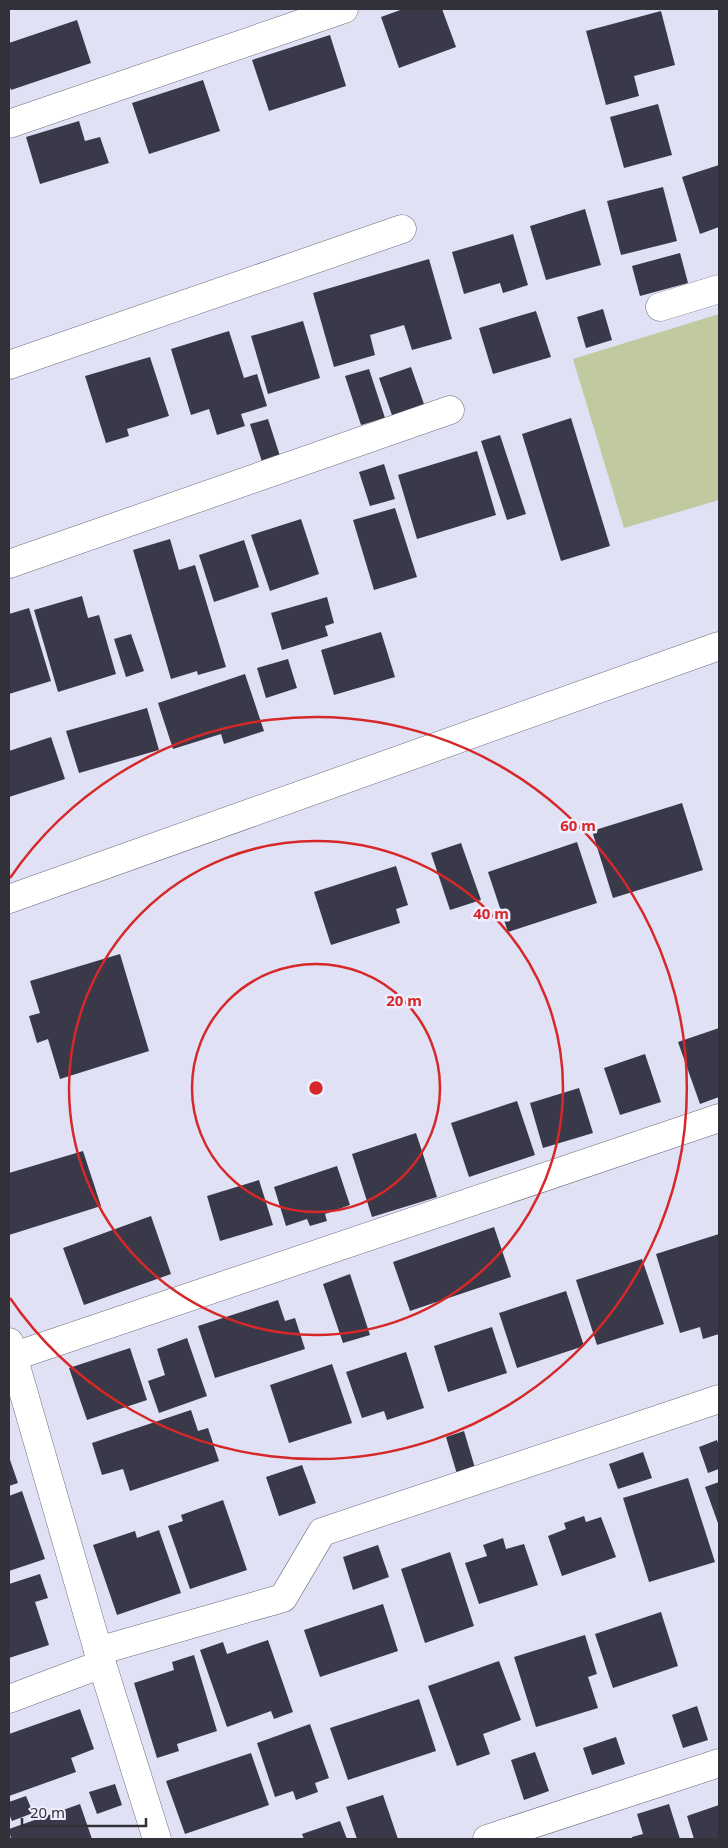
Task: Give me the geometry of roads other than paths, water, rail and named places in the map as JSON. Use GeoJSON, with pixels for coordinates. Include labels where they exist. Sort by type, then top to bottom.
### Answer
{"type":"FeatureCollection","features":[{"type":"Feature","properties":{"kind":"street"},"geometry":{"type":"LineString","coordinates":[[9,124],[344,9]]}},
{"type":"Feature","properties":{"kind":"street"},"geometry":{"type":"LineString","coordinates":[[9,365],[402,229]]}},
{"type":"Feature","properties":{"kind":"street"},"geometry":{"type":"LineString","coordinates":[[660,307],[719,289]]}},
{"type":"Feature","properties":{"kind":"street"},"geometry":{"type":"LineString","coordinates":[[9,564],[450,410]]}},
{"type":"Feature","properties":{"kind":"street"},"geometry":{"type":"LineString","coordinates":[[9,899],[719,646]]}},
{"type":"Feature","properties":{"kind":"street"},"geometry":{"type":"LineString","coordinates":[[157,1839],[100,1658],[10,1352],[719,1118]]}},
{"type":"Feature","properties":{"kind":"street"},"geometry":{"type":"LineString","coordinates":[[9,1699],[100,1658],[283,1598],[322,1532],[719,1399]]}},
{"type":"Feature","properties":{"kind":"street"},"geometry":{"type":"LineString","coordinates":[[487,1839],[719,1763]]}}]}
